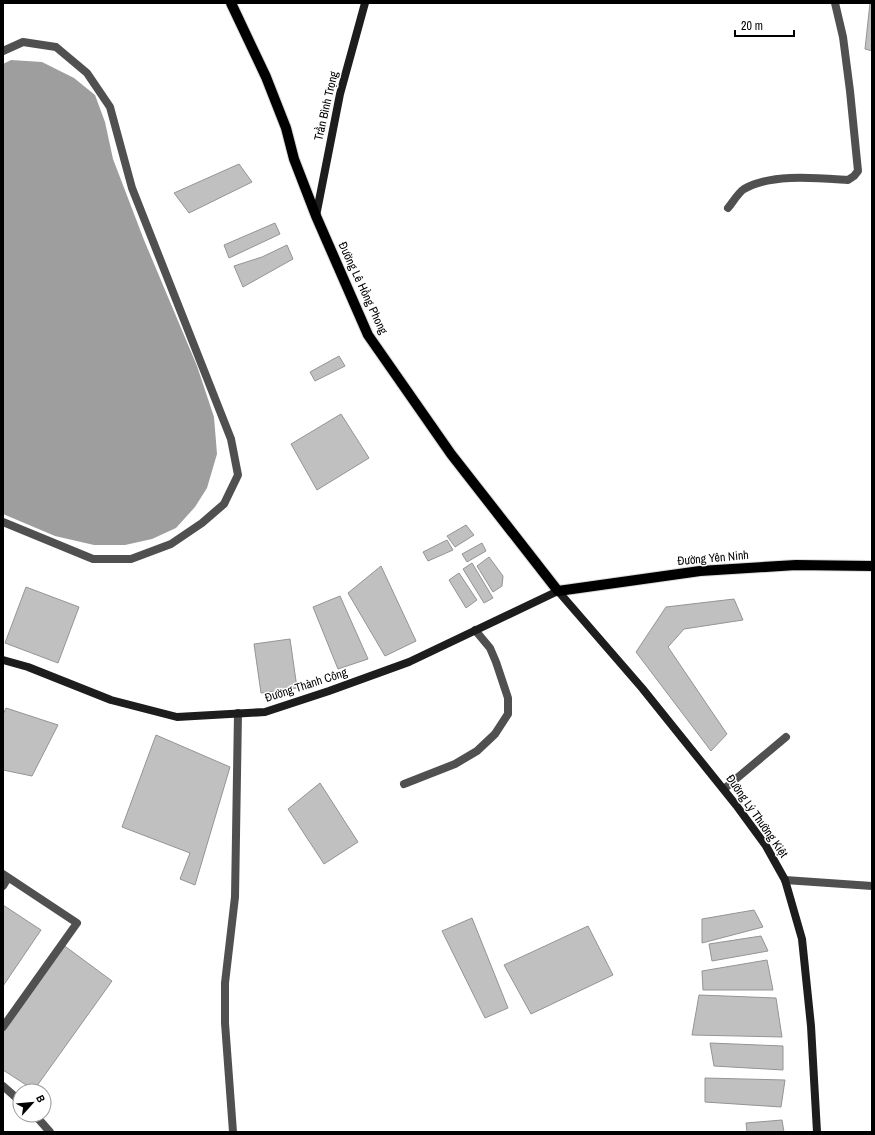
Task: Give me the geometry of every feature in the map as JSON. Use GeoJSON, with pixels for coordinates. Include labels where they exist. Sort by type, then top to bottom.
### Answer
{"type":"FeatureCollection","features":[{"type":"Feature","properties":{"kind":"main road","name":"Đường Lê Hồng Phong"},"geometry":{"type":"LineString","coordinates":[[231,3],[266,77],[286,128],[294,159],[316,216],[368,335],[450,454],[558,591]]}},
{"type":"Feature","properties":{"kind":"main road","name":"Trần Bình Trọng"},"geometry":{"type":"LineString","coordinates":[[316,216],[340,94],[365,3]]}},
{"type":"Feature","properties":{"kind":"main road","name":"Đường Yên Ninh"},"geometry":{"type":"LineString","coordinates":[[558,591],[700,571],[796,565],[872,566]]}},
{"type":"Feature","properties":{"kind":"main road","name":"Đường Thành Công"},"geometry":{"type":"LineString","coordinates":[[3,660],[28,667],[112,700],[176,717],[265,712],[409,662],[558,591]]}},
{"type":"Feature","properties":{"kind":"main road","name":"Đường Lý Thường Kiệt"},"geometry":{"type":"LineString","coordinates":[[558,591],[642,688],[724,789],[766,846],[785,880],[802,939],[811,1026],[817,1132]]}},
{"type":"Feature","properties":{"kind":"street"},"geometry":{"type":"LineString","coordinates":[[728,208],[743,190],[759,182],[787,179],[848,180],[854,176],[858,170],[843,36],[835,3]]}},
{"type":"Feature","properties":{"kind":"street"},"geometry":{"type":"LineString","coordinates":[[3,50],[23,42],[56,47],[87,73],[110,107],[132,188],[232,439],[238,475],[224,504],[202,522],[171,544],[130,559],[93,559],[3,522]]}},
{"type":"Feature","properties":{"kind":"street"},"geometry":{"type":"LineString","coordinates":[[404,784],[455,764],[477,751],[495,734],[508,714],[508,698],[496,662],[490,648],[475,630]]}},
{"type":"Feature","properties":{"kind":"street"},"geometry":{"type":"LineString","coordinates":[[233,1132],[225,1023],[225,984],[235,897],[238,713]]}},
{"type":"Feature","properties":{"kind":"street"},"geometry":{"type":"LineString","coordinates":[[724,789],[786,737]]}},
{"type":"Feature","properties":{"kind":"street"},"geometry":{"type":"LineString","coordinates":[[3,886],[6,876],[77,923],[3,1027]]}},
{"type":"Feature","properties":{"kind":"street"},"geometry":{"type":"LineString","coordinates":[[785,880],[872,886]]}},
{"type":"Feature","properties":{"kind":"street"},"geometry":{"type":"LineString","coordinates":[[3,1086],[12,1094]]}},
{"type":"Feature","properties":{"kind":"street"},"geometry":{"type":"LineString","coordinates":[[42,1123],[50,1132]]}},
{"type":"Feature","properties":{"kind":"shaded area"},"geometry":{"type":"Polygon","coordinates":[[[11,60],[42,62],[74,78],[95,95],[105,122],[113,159],[144,240],[197,366],[214,417],[217,454],[207,488],[195,507],[176,528],[152,539],[125,545],[94,545],[55,536],[3,514],[3,64],[11,60]]]}},
{"type":"Feature","properties":{"kind":"building"},"geometry":{"type":"Polygon","coordinates":[[[870,3],[872,3],[872,51],[865,49],[870,3]]]}},
{"type":"Feature","properties":{"kind":"building"},"geometry":{"type":"Polygon","coordinates":[[[239,164],[252,182],[189,213],[174,193],[239,164]]]}},
{"type":"Feature","properties":{"kind":"building"},"geometry":{"type":"Polygon","coordinates":[[[275,223],[280,234],[229,258],[224,245],[275,223]]]}},
{"type":"Feature","properties":{"kind":"building"},"geometry":{"type":"Polygon","coordinates":[[[287,245],[293,259],[243,287],[234,266],[262,257],[287,245]]]}},
{"type":"Feature","properties":{"kind":"building"},"geometry":{"type":"Polygon","coordinates":[[[339,356],[345,366],[315,381],[310,372],[339,356]]]}},
{"type":"Feature","properties":{"kind":"building"},"geometry":{"type":"Polygon","coordinates":[[[341,414],[369,458],[317,490],[291,444],[341,414]]]}},
{"type":"Feature","properties":{"kind":"building"},"geometry":{"type":"Polygon","coordinates":[[[466,525],[474,535],[455,547],[447,536],[466,525]]]}},
{"type":"Feature","properties":{"kind":"building"},"geometry":{"type":"Polygon","coordinates":[[[447,540],[453,550],[428,561],[423,552],[447,540]]]}},
{"type":"Feature","properties":{"kind":"building"},"geometry":{"type":"Polygon","coordinates":[[[482,543],[486,551],[467,562],[462,554],[482,543]]]}},
{"type":"Feature","properties":{"kind":"building"},"geometry":{"type":"Polygon","coordinates":[[[489,557],[503,576],[502,586],[493,592],[477,566],[489,557]]]}},
{"type":"Feature","properties":{"kind":"building"},"geometry":{"type":"Polygon","coordinates":[[[472,563],[493,598],[484,603],[463,569],[472,563]]]}},
{"type":"Feature","properties":{"kind":"building"},"geometry":{"type":"Polygon","coordinates":[[[381,566],[416,641],[385,656],[348,593],[381,566]]]}},
{"type":"Feature","properties":{"kind":"building"},"geometry":{"type":"Polygon","coordinates":[[[459,573],[477,600],[466,608],[449,580],[459,573]]]}},
{"type":"Feature","properties":{"kind":"building"},"geometry":{"type":"Polygon","coordinates":[[[26,587],[79,607],[58,663],[5,643],[26,587]]]}},
{"type":"Feature","properties":{"kind":"building"},"geometry":{"type":"Polygon","coordinates":[[[340,596],[368,659],[338,669],[313,607],[340,596]]]}},
{"type":"Feature","properties":{"kind":"building"},"geometry":{"type":"Polygon","coordinates":[[[734,599],[743,620],[684,629],[668,647],[727,734],[711,751],[636,652],[666,607],[734,599]]]}},
{"type":"Feature","properties":{"kind":"building"},"geometry":{"type":"Polygon","coordinates":[[[290,639],[297,688],[261,693],[254,644],[290,639]]]}},
{"type":"Feature","properties":{"kind":"building"},"geometry":{"type":"Polygon","coordinates":[[[6,708],[58,725],[32,776],[3,770],[3,715],[6,708]]]}},
{"type":"Feature","properties":{"kind":"building"},"geometry":{"type":"Polygon","coordinates":[[[156,735],[230,767],[195,885],[180,879],[190,853],[122,827],[156,735]]]}},
{"type":"Feature","properties":{"kind":"building"},"geometry":{"type":"Polygon","coordinates":[[[320,783],[358,842],[324,864],[288,809],[320,783]]]}},
{"type":"Feature","properties":{"kind":"building"},"geometry":{"type":"Polygon","coordinates":[[[3,905],[41,930],[3,986],[3,905]]]}},
{"type":"Feature","properties":{"kind":"building"},"geometry":{"type":"Polygon","coordinates":[[[754,910],[763,927],[702,943],[702,919],[754,910]]]}},
{"type":"Feature","properties":{"kind":"building"},"geometry":{"type":"Polygon","coordinates":[[[472,918],[508,1008],[485,1018],[442,931],[472,918]]]}},
{"type":"Feature","properties":{"kind":"building"},"geometry":{"type":"Polygon","coordinates":[[[588,926],[613,975],[531,1014],[504,965],[588,926]]]}},
{"type":"Feature","properties":{"kind":"building"},"geometry":{"type":"Polygon","coordinates":[[[761,936],[768,951],[712,961],[709,944],[761,936]]]}},
{"type":"Feature","properties":{"kind":"building"},"geometry":{"type":"Polygon","coordinates":[[[62,944],[112,981],[39,1083],[23,1083],[3,1070],[3,1027],[62,944]]]}},
{"type":"Feature","properties":{"kind":"building"},"geometry":{"type":"Polygon","coordinates":[[[767,960],[773,990],[703,990],[702,971],[767,960]]]}},
{"type":"Feature","properties":{"kind":"building"},"geometry":{"type":"Polygon","coordinates":[[[699,995],[776,998],[782,1037],[692,1035],[699,995]]]}},
{"type":"Feature","properties":{"kind":"building"},"geometry":{"type":"Polygon","coordinates":[[[710,1043],[783,1046],[783,1070],[714,1066],[710,1043]]]}},
{"type":"Feature","properties":{"kind":"building"},"geometry":{"type":"Polygon","coordinates":[[[705,1078],[785,1080],[781,1107],[705,1102],[705,1078]]]}},
{"type":"Feature","properties":{"kind":"building"},"geometry":{"type":"Polygon","coordinates":[[[782,1120],[784,1132],[747,1132],[746,1123],[782,1120]]]}}]}
